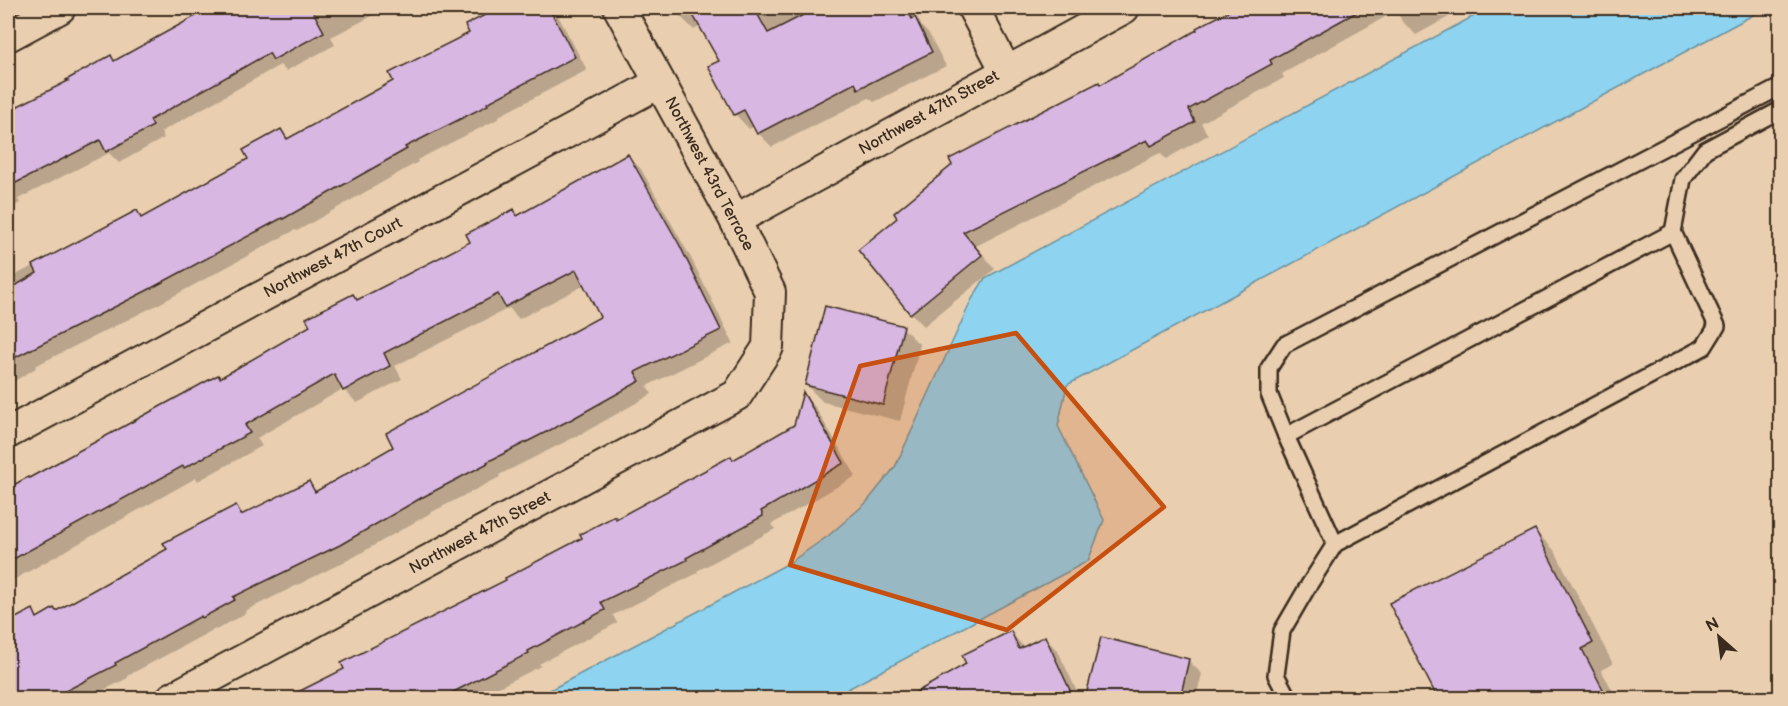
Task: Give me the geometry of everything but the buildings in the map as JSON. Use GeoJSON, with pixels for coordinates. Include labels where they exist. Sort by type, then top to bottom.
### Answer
{"type":"FeatureCollection","features":[{"type":"Feature","properties":{"kind":"street"},"geometry":{"type":"LineString","coordinates":[[8,36],[60,8]]}},
{"type":"Feature","properties":{"kind":"street","name":"Northwest 43rd Terrace"},"geometry":{"type":"LineString","coordinates":[[619,8],[735,220],[770,292],[768,348]]}},
{"type":"Feature","properties":{"kind":"street"},"geometry":{"type":"LineString","coordinates":[[973,8],[1006,71]]}},
{"type":"Feature","properties":{"kind":"street","name":"Northwest 47th Street"},"geometry":{"type":"LineString","coordinates":[[735,220],[1124,8]]}},
{"type":"Feature","properties":{"kind":"street","name":"Northwest 47th Court"},"geometry":{"type":"LineString","coordinates":[[8,433],[659,83]]}},
{"type":"Feature","properties":{"kind":"street","name":"Northwest 47th Street"},"geometry":{"type":"LineString","coordinates":[[172,699],[737,395],[768,348]]}},
{"type":"Feature","properties":{"kind":"lane"},"geometry":{"type":"LineString","coordinates":[[1335,544],[1269,394],[1269,368],[1284,345],[1780,87]]}},
{"type":"Feature","properties":{"kind":"lane"},"geometry":{"type":"LineString","coordinates":[[1288,699],[1276,675],[1282,631],[1335,544],[1704,347],[1718,326],[1673,232],[1683,179],[1705,150],[1780,110]]}},
{"type":"Feature","properties":{"kind":"lane"},"geometry":{"type":"LineString","coordinates":[[1286,436],[1673,232]]}},
{"type":"Feature","properties":{"kind":"highlighted area"},"geometry":{"type":"Polygon","coordinates":[[[1016,333],[1164,507],[1007,630],[790,565],[860,366],[1016,333]]]}},
{"type":"Feature","properties":{"kind":"water"},"geometry":{"type":"Polygon","coordinates":[[[1489,8],[1766,8],[1067,385],[1058,426],[1104,520],[1088,561],[831,698],[535,698],[789,563],[828,536],[866,503],[895,467],[972,299],[985,278],[1489,8]]]}}]}
